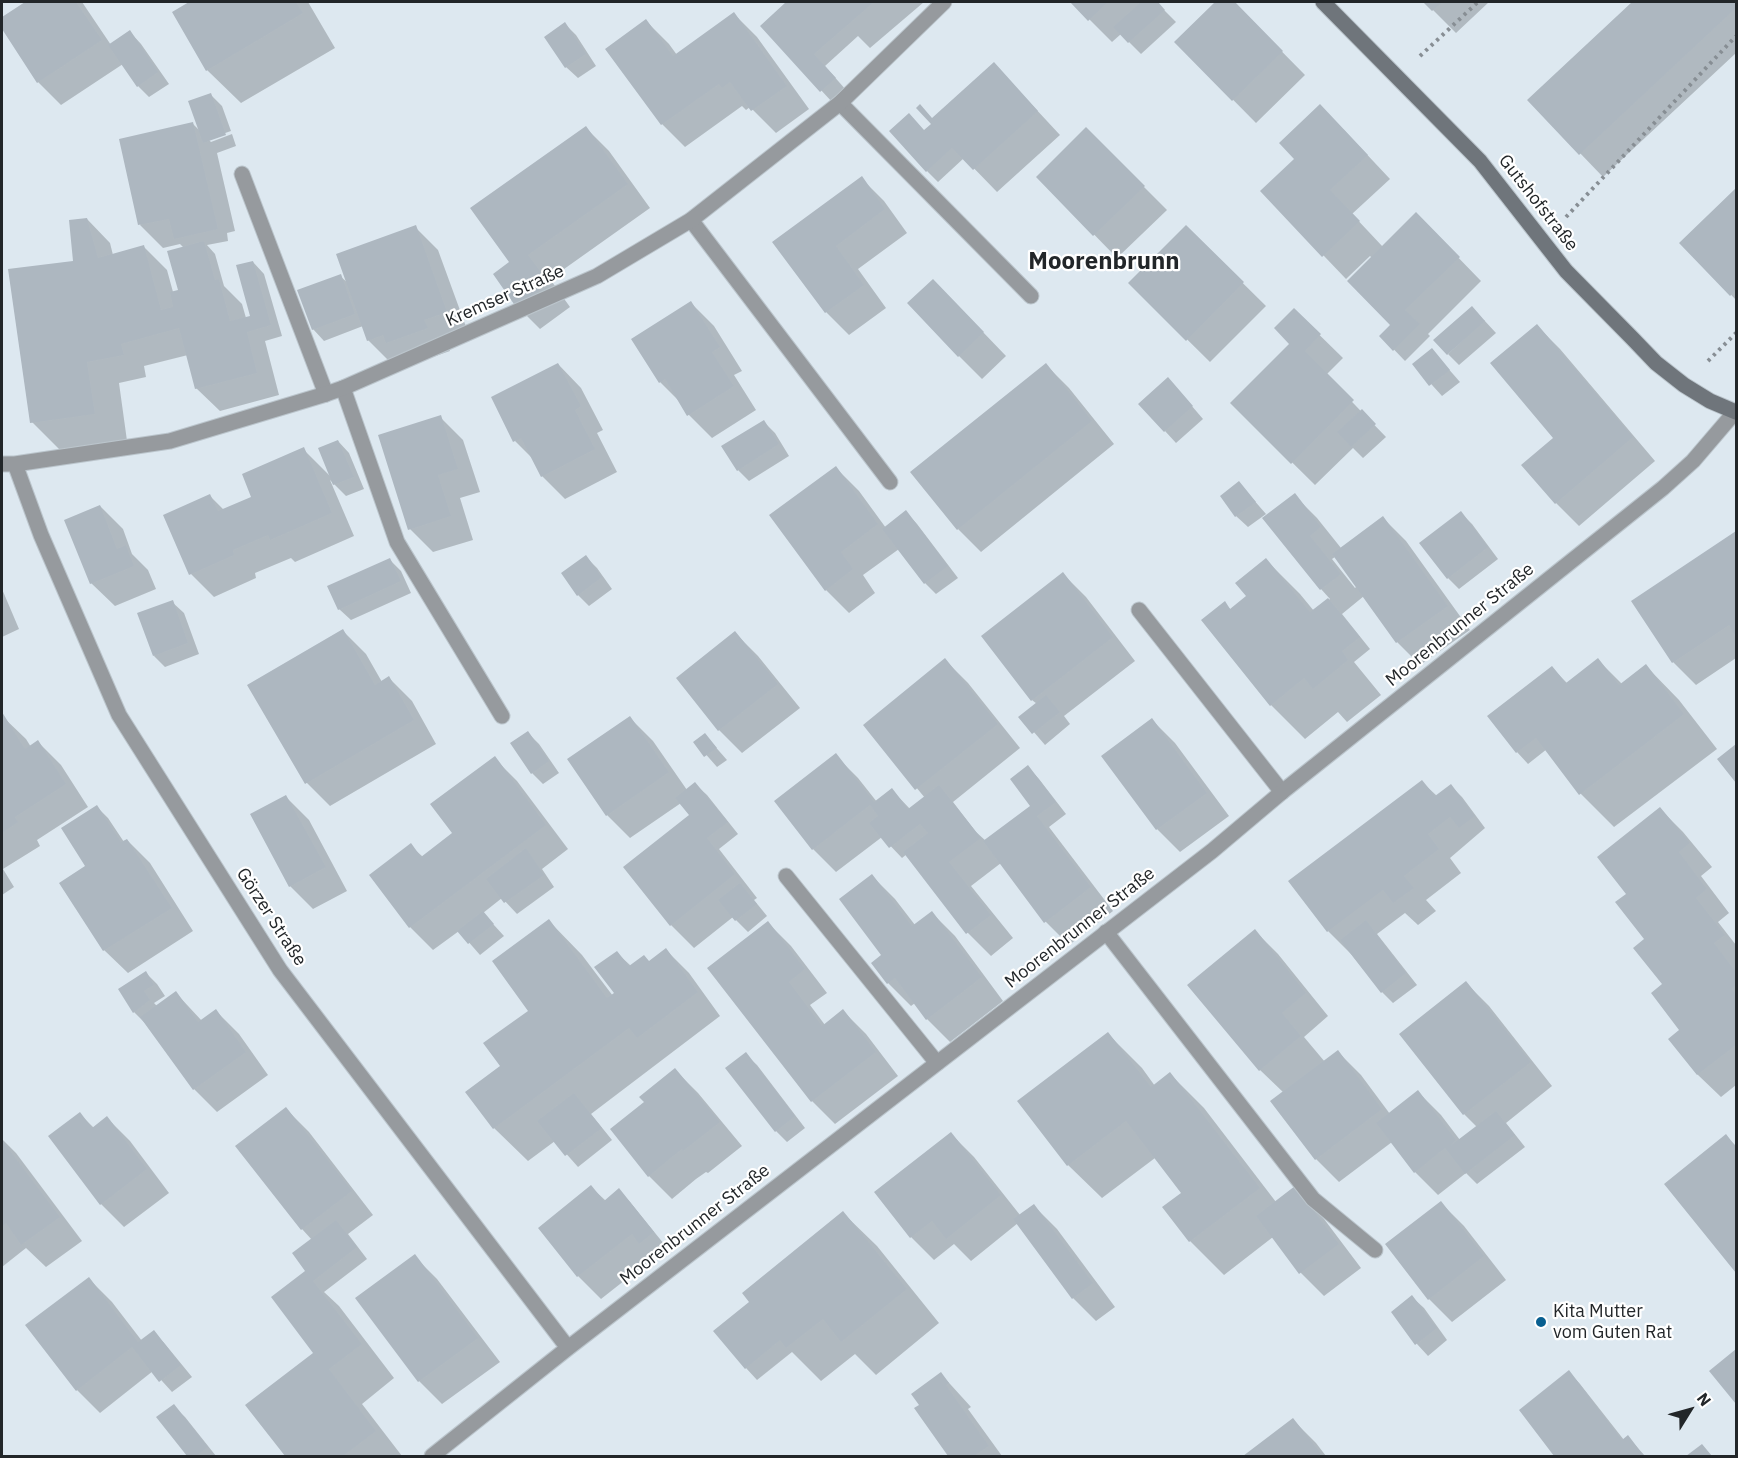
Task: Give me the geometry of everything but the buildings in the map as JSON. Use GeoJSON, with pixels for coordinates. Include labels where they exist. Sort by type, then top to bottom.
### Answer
{"type":"FeatureCollection","features":[{"type":"Feature","properties":{"kind":"street","name":"Kremser Straße"},"geometry":{"type":"LineString","coordinates":[[8,464],[170,441],[326,394],[597,276],[691,220],[840,103],[944,2]]}},
{"type":"Feature","properties":{"kind":"street","name":"Gutshofstraße"},"geometry":{"type":"LineString","coordinates":[[1323,2],[1480,162],[1566,271],[1656,363],[1684,385],[1710,401],[1736,412]]}},
{"type":"Feature","properties":{"kind":"street"},"geometry":{"type":"LineString","coordinates":[[840,103],[1031,296]]}},
{"type":"Feature","properties":{"kind":"street"},"geometry":{"type":"LineString","coordinates":[[242,174],[326,394]]}},
{"type":"Feature","properties":{"kind":"street"},"geometry":{"type":"LineString","coordinates":[[691,220],[890,482]]}},
{"type":"Feature","properties":{"kind":"street"},"geometry":{"type":"LineString","coordinates":[[344,388],[397,542],[502,716]]}},
{"type":"Feature","properties":{"kind":"street","name":"Moorenbrunner Straße"},"geometry":{"type":"LineString","coordinates":[[432,1456],[568,1348],[1212,851],[1282,792],[1663,488],[1693,461],[1736,412]]}},
{"type":"Feature","properties":{"kind":"street","name":"Görzer Straße"},"geometry":{"type":"LineString","coordinates":[[8,464],[119,715],[280,970],[568,1348]]}},
{"type":"Feature","properties":{"kind":"street"},"geometry":{"type":"LineString","coordinates":[[1139,610],[1282,792]]}},
{"type":"Feature","properties":{"kind":"street"},"geometry":{"type":"LineString","coordinates":[[786,876],[937,1063]]}},
{"type":"Feature","properties":{"kind":"street"},"geometry":{"type":"LineString","coordinates":[[1106,932],[1313,1199],[1375,1250]]}},
{"type":"Feature","properties":{"kind":"path"},"geometry":{"type":"LineString","coordinates":[[1398,78],[1478,2]]}},
{"type":"Feature","properties":{"kind":"path"},"geometry":{"type":"LineString","coordinates":[[1542,242],[1737,36]]}},
{"type":"Feature","properties":{"kind":"path"},"geometry":{"type":"LineString","coordinates":[[1684,385],[1737,333]]}},
{"type":"Feature","properties":{"kind":"place","name":"Kita Mutter vom Guten Rat"},"geometry":{"type":"Point","coordinates":[1541,1322]}},
{"type":"Feature","properties":{"kind":"district","name":"Moorenbrunn"},"geometry":{"type":"Point","coordinates":[1104,262]}}]}
